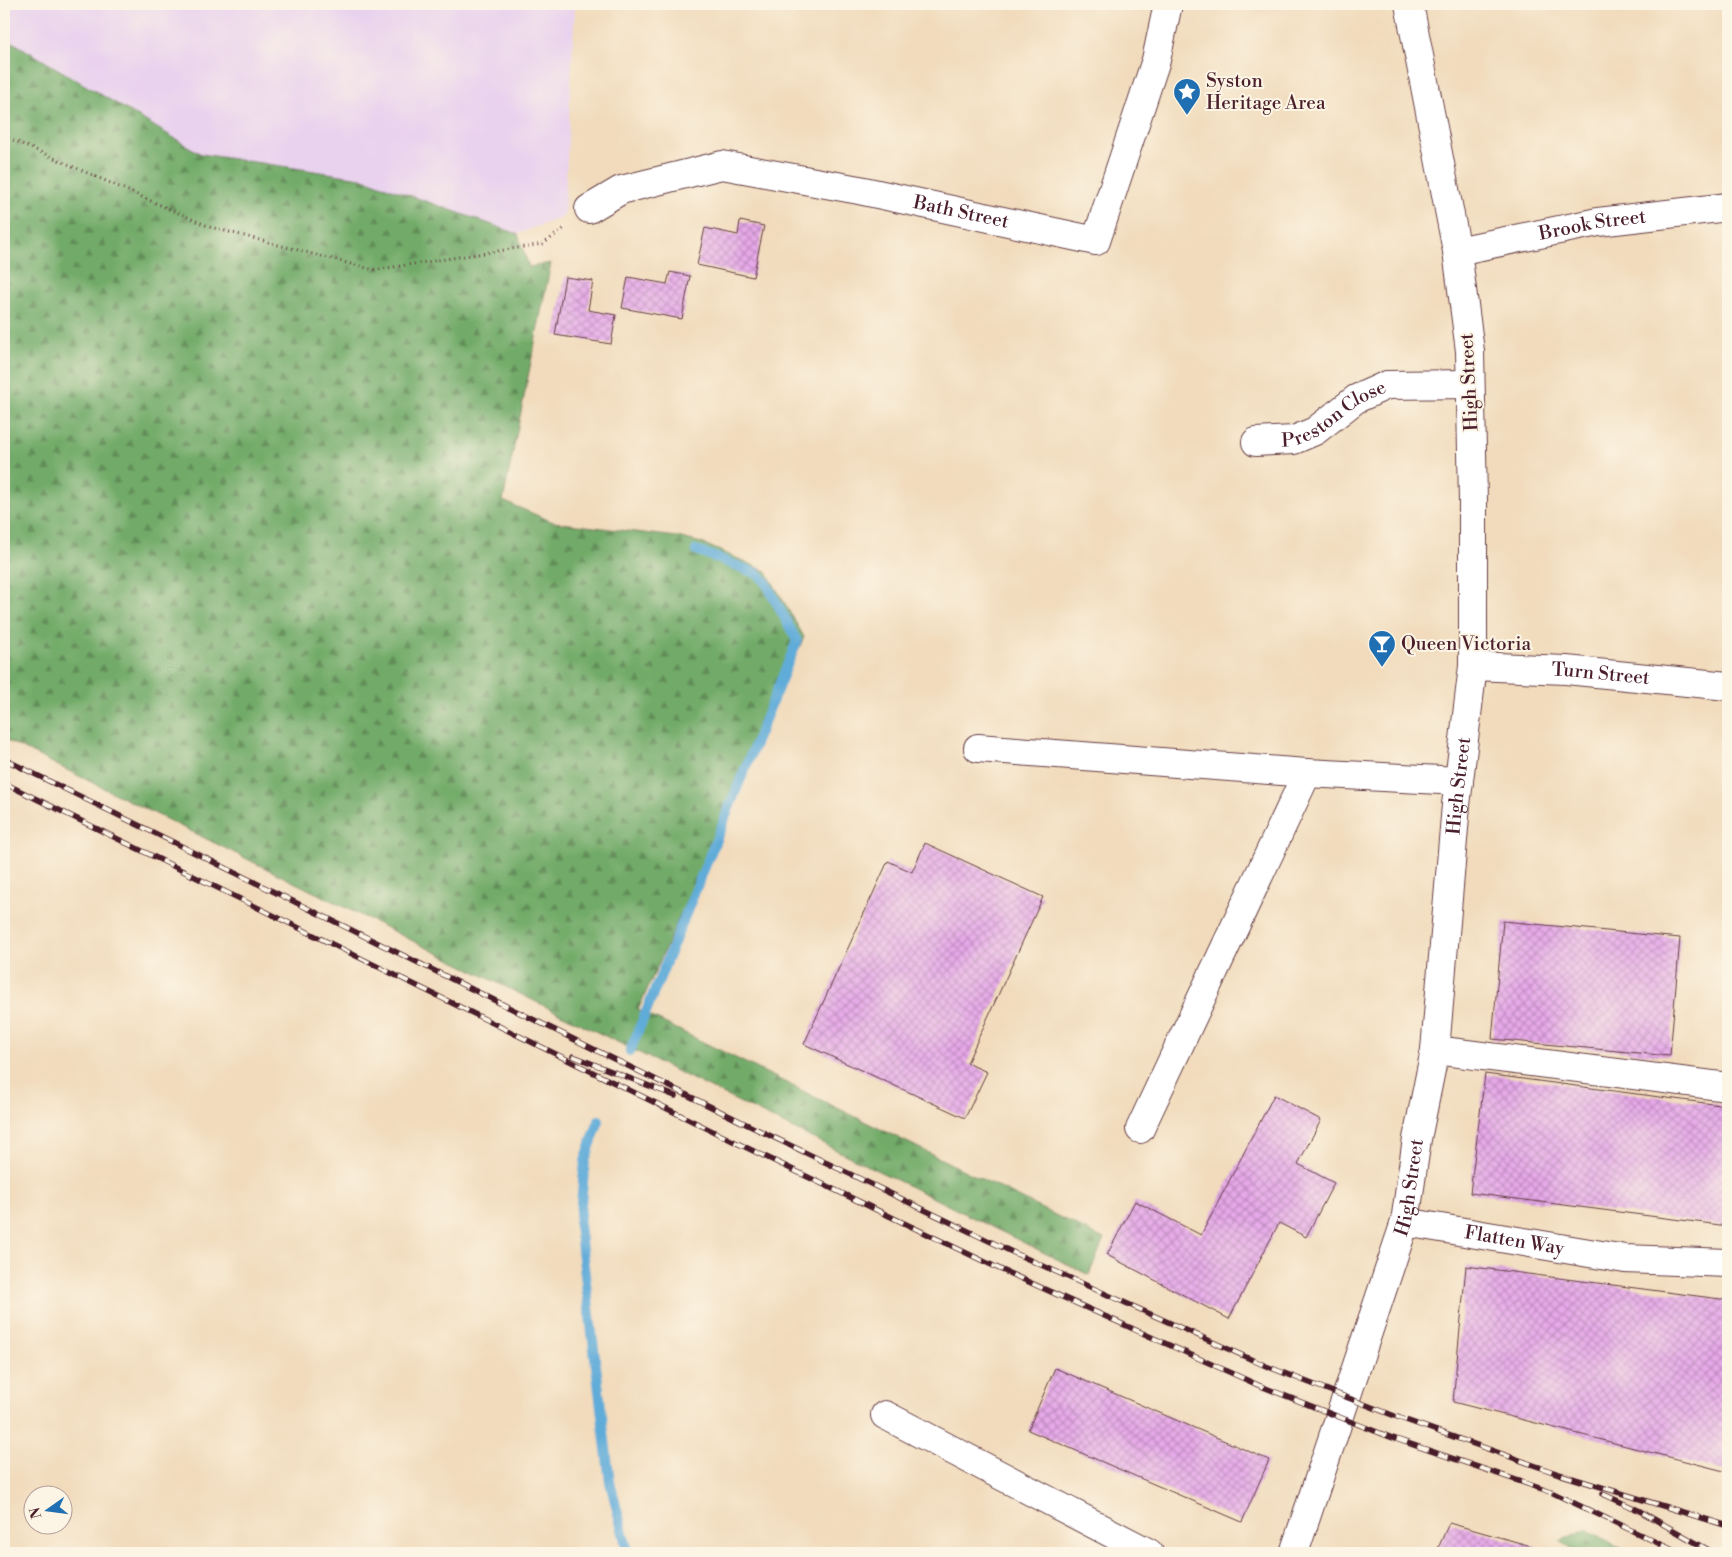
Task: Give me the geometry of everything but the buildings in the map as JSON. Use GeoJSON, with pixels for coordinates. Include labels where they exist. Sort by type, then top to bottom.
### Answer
{"type":"FeatureCollection","features":[{"type":"Feature","properties":{"kind":"street","name":"Bath Street"},"geometry":{"type":"LineString","coordinates":[[589,209],[621,190],[722,165],[859,190],[1096,241],[1156,60],[1168,4]]}},
{"type":"Feature","properties":{"kind":"street","name":"High Street"},"geometry":{"type":"LineString","coordinates":[[1294,1553],[1405,1222],[1416,1139],[1435,1050],[1459,781],[1473,666],[1470,351],[1457,251],[1409,4]]}},
{"type":"Feature","properties":{"kind":"street","name":"Brook Street"},"geometry":{"type":"LineString","coordinates":[[1457,251],[1598,222],[1728,207]]}},
{"type":"Feature","properties":{"kind":"street","name":"Preston Close"},"geometry":{"type":"LineString","coordinates":[[1256,442],[1294,440],[1308,434],[1356,399],[1387,385],[1470,384]]}},
{"type":"Feature","properties":{"kind":"street","name":"Turn Street"},"geometry":{"type":"LineString","coordinates":[[1473,666],[1566,670],[1728,686]]}},
{"type":"Feature","properties":{"kind":"street"},"geometry":{"type":"LineString","coordinates":[[978,748],[1307,773],[1459,781]]}},
{"type":"Feature","properties":{"kind":"street"},"geometry":{"type":"LineString","coordinates":[[1140,1130],[1307,773]]}},
{"type":"Feature","properties":{"kind":"street"},"geometry":{"type":"LineString","coordinates":[[1435,1050],[1728,1087]]}},
{"type":"Feature","properties":{"kind":"street","name":"Flatten Way"},"geometry":{"type":"LineString","coordinates":[[1405,1222],[1625,1259],[1728,1263]]}},
{"type":"Feature","properties":{"kind":"street"},"geometry":{"type":"LineString","coordinates":[[885,1415],[1149,1553]]}},
{"type":"Feature","properties":{"kind":"path"},"geometry":{"type":"LineString","coordinates":[[4,136],[210,227],[374,270],[543,244],[589,209]]}},
{"type":"Feature","properties":{"kind":"shaded area"},"geometry":{"type":"Polygon","coordinates":[[[4,4],[575,4],[564,216],[518,234],[361,178],[201,154],[4,37],[4,4]]]}},
{"type":"Feature","properties":{"kind":"green space"},"geometry":{"type":"Polygon","coordinates":[[[4,37],[201,154],[361,178],[518,234],[529,267],[551,263],[503,501],[553,522],[677,537],[702,543],[766,571],[804,637],[638,1010],[1104,1239],[1089,1275],[4,739],[4,37]]]}},
{"type":"Feature","properties":{"kind":"green space"},"geometry":{"type":"Polygon","coordinates":[[[1586,1529],[1630,1553],[1577,1553],[1560,1541],[1586,1529]]]}},
{"type":"Feature","properties":{"kind":"waterway"},"geometry":{"type":"LineString","coordinates":[[630,1051],[797,641],[765,581],[758,574],[696,550]]}},
{"type":"Feature","properties":{"kind":"waterway"},"geometry":{"type":"LineString","coordinates":[[599,1120],[585,1161],[579,1225],[610,1482],[628,1553]]}},
{"type":"Feature","properties":{"kind":"railway"},"geometry":{"type":"LineString","coordinates":[[4,759],[748,1125],[1010,1251],[1266,1366],[1400,1418],[1559,1474],[1728,1526]]}},
{"type":"Feature","properties":{"kind":"railway"},"geometry":{"type":"LineString","coordinates":[[4,783],[739,1144],[1002,1270],[1258,1385],[1390,1437],[1551,1492],[1679,1553]]}},
{"type":"Feature","properties":{"kind":"railway"},"geometry":{"type":"LineString","coordinates":[[573,1056],[675,1096]]}},
{"type":"Feature","properties":{"kind":"railway"},"geometry":{"type":"LineString","coordinates":[[1603,1494],[1638,1510],[1714,1553]]}},
{"type":"Feature","properties":{"kind":"place","name":"Syston Heritage Area"},"geometry":{"type":"Point","coordinates":[1187,116]}},
{"type":"Feature","properties":{"kind":"place","name":"Queen Victoria"},"geometry":{"type":"Point","coordinates":[1382,668]}}]}
